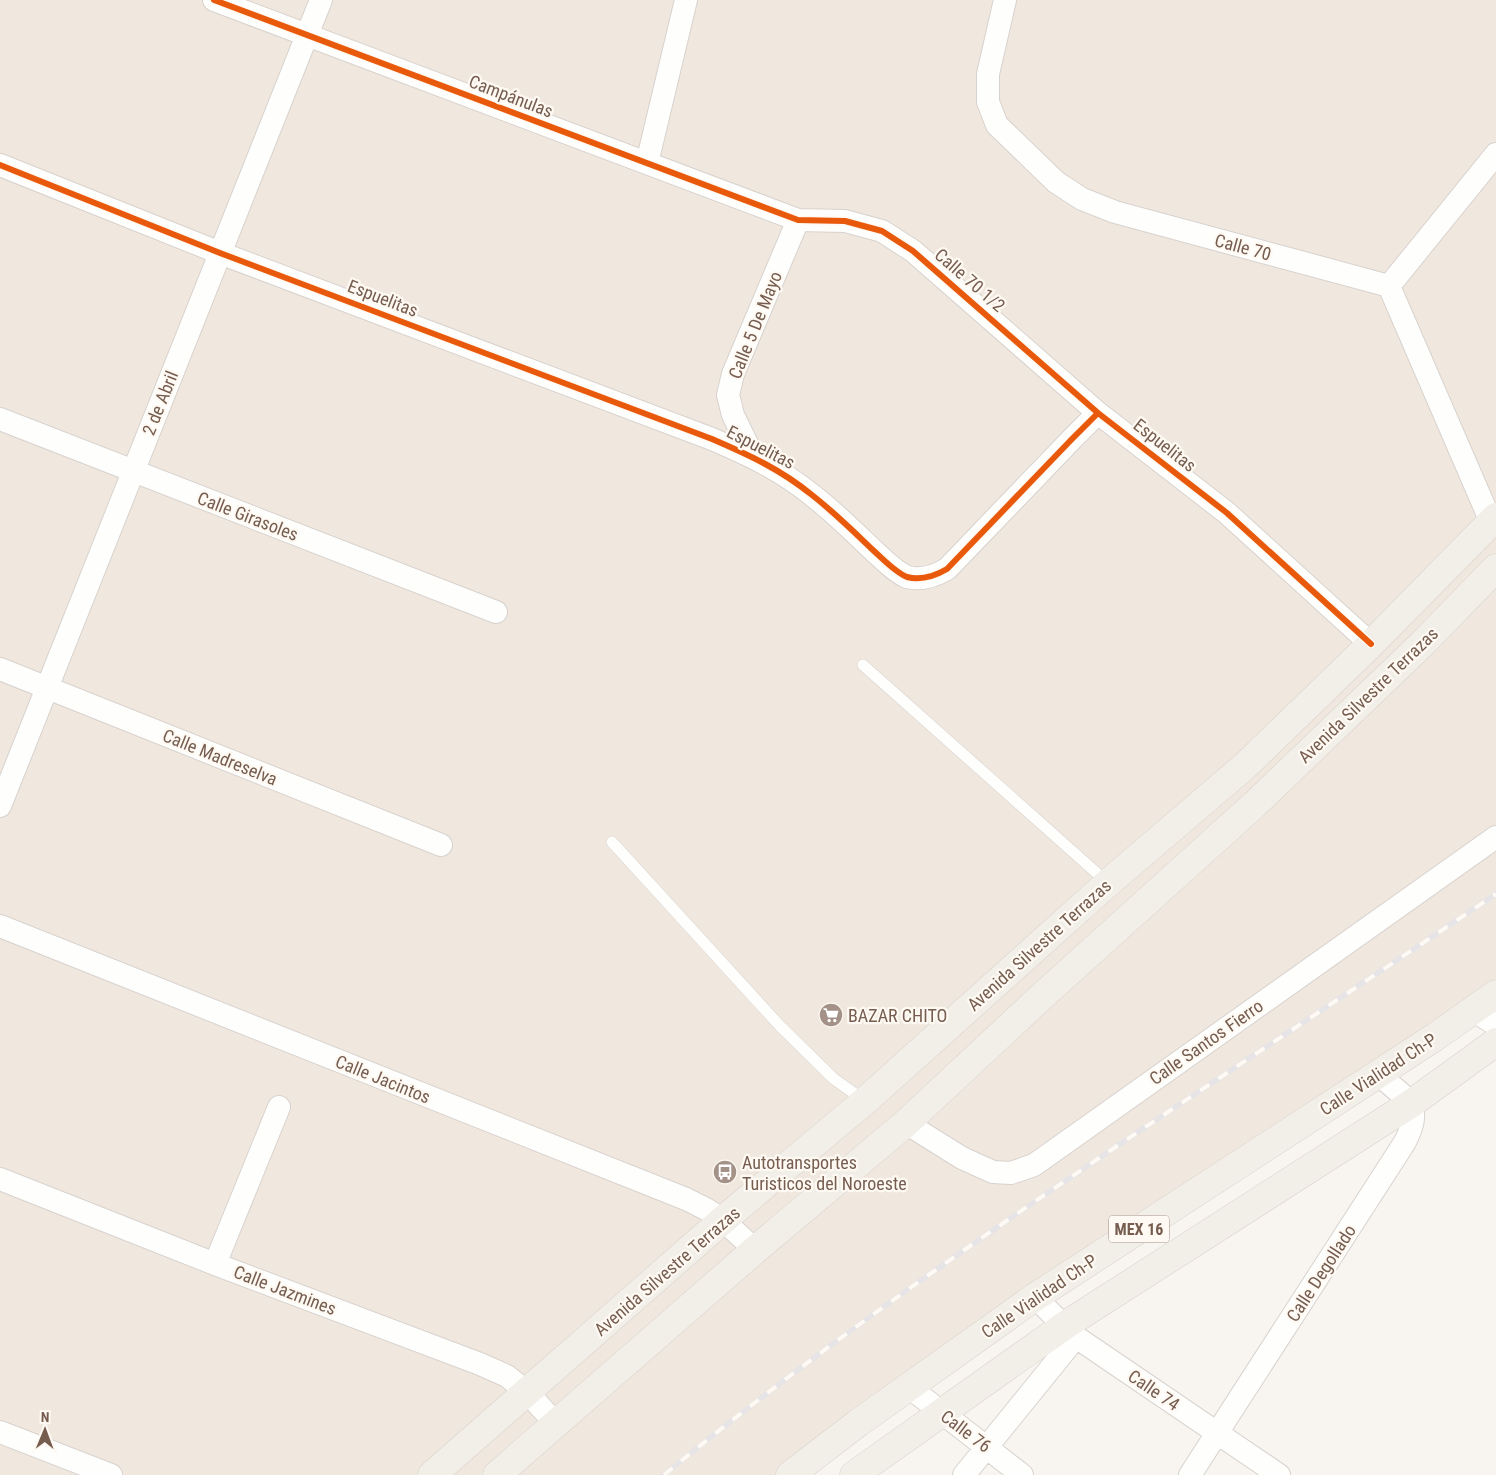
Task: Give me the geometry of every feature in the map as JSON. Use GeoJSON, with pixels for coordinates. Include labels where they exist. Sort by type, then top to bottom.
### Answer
{"type":"FeatureCollection","features":[{"type":"Feature","properties":{"kind":"main road","name":"Avenida Silvestre Terrazas"},"geometry":{"type":"LineString","coordinates":[[432,1475],[724,1220],[865,1101],[1108,883],[1246,765],[1371,644],[1493,520]]}},
{"type":"Feature","properties":{"kind":"main road","name":"Avenida Silvestre Terrazas"},"geometry":{"type":"LineString","coordinates":[[497,1475],[755,1250],[906,1123],[1047,991],[1255,804],[1423,644],[1496,568]]}},
{"type":"Feature","properties":{"kind":"main road","name":"Calle Vialidad Ch-P"},"geometry":{"type":"LineString","coordinates":[[790,1475],[1035,1297],[1435,1037],[1496,994]]}},
{"type":"Feature","properties":{"kind":"main road","name":"MEX 16"},"geometry":{"type":"LineString","coordinates":[[854,1475],[942,1413],[1070,1332],[1412,1103],[1496,1042]]}},
{"type":"Feature","properties":{"kind":"street","name":"Campánulas"},"geometry":{"type":"LineString","coordinates":[[214,0],[798,220]]}},
{"type":"Feature","properties":{"kind":"street","name":"2 de Abril"},"geometry":{"type":"LineString","coordinates":[[0,806],[321,0]]}},
{"type":"Feature","properties":{"kind":"street"},"geometry":{"type":"LineString","coordinates":[[647,164],[686,0]]}},
{"type":"Feature","properties":{"kind":"street","name":"Calle 70"},"geometry":{"type":"LineString","coordinates":[[1005,0],[988,74],[988,102],[997,125],[1056,182],[1082,199],[1115,212],[1389,286]]}},
{"type":"Feature","properties":{"kind":"street"},"geometry":{"type":"LineString","coordinates":[[1493,520],[1389,286],[1496,154]]}},
{"type":"Feature","properties":{"kind":"street","name":"Espuelitas"},"geometry":{"type":"LineString","coordinates":[[0,165],[220,252],[712,439],[754,458],[786,474],[813,495],[889,565],[907,576],[922,579],[935,576],[947,569],[1098,413],[1227,513],[1371,644]]}},
{"type":"Feature","properties":{"kind":"street","name":"Calle 70 1/2"},"geometry":{"type":"LineString","coordinates":[[798,220],[845,221],[882,231],[913,251],[1098,413]]}},
{"type":"Feature","properties":{"kind":"street","name":"Calle 5 De Mayo"},"geometry":{"type":"LineString","coordinates":[[754,458],[733,415],[728,394],[733,374],[798,220]]}},
{"type":"Feature","properties":{"kind":"street","name":"Calle Girasoles"},"geometry":{"type":"LineString","coordinates":[[0,419],[496,612]]}},
{"type":"Feature","properties":{"kind":"street","name":"Calle Madreselva"},"geometry":{"type":"LineString","coordinates":[[0,669],[441,845]]}},
{"type":"Feature","properties":{"kind":"street","name":"Calle Santos Fierro"},"geometry":{"type":"LineString","coordinates":[[906,1123],[962,1158],[993,1172],[1010,1173],[1034,1164],[1496,837]]}},
{"type":"Feature","properties":{"kind":"street","name":"Calle Jacintos"},"geometry":{"type":"LineString","coordinates":[[0,926],[686,1199],[724,1220],[755,1250]]}},
{"type":"Feature","properties":{"kind":"street"},"geometry":{"type":"LineString","coordinates":[[1473,1010],[1496,1025]]}},
{"type":"Feature","properties":{"kind":"street"},"geometry":{"type":"LineString","coordinates":[[1378,1074],[1412,1103]]}},
{"type":"Feature","properties":{"kind":"street","name":"Calle Degollado"},"geometry":{"type":"LineString","coordinates":[[1190,1475],[1405,1142],[1412,1128],[1414,1116],[1412,1103]]}},
{"type":"Feature","properties":{"kind":"street"},"geometry":{"type":"LineString","coordinates":[[215,1264],[279,1107]]}},
{"type":"Feature","properties":{"kind":"street","name":"Calle Jazmines"},"geometry":{"type":"LineString","coordinates":[[0,1179],[215,1264],[480,1364],[507,1376],[528,1392],[556,1424]]}},
{"type":"Feature","properties":{"kind":"street","name":"Calle 74"},"geometry":{"type":"LineString","coordinates":[[1035,1297],[1070,1332],[1279,1475]]}},
{"type":"Feature","properties":{"kind":"street"},"geometry":{"type":"LineString","coordinates":[[964,1475],[1070,1332]]}},
{"type":"Feature","properties":{"kind":"street","name":"Calle 76"},"geometry":{"type":"LineString","coordinates":[[909,1387],[1022,1475]]}},
{"type":"Feature","properties":{"kind":"street"},"geometry":{"type":"LineString","coordinates":[[0,1432],[111,1475]]}},
{"type":"Feature","properties":{"kind":"lane"},"geometry":{"type":"LineString","coordinates":[[863,665],[1108,883]]}},
{"type":"Feature","properties":{"kind":"lane"},"geometry":{"type":"LineString","coordinates":[[612,842],[780,1026],[834,1079],[865,1101]]}},
{"type":"Feature","properties":{"kind":"shaded area"},"geometry":{"type":"Polygon","coordinates":[[[0,0],[1496,0],[1496,994],[790,1475],[0,1475],[0,0]]]}},
{"type":"Feature","properties":{"kind":"railway"},"geometry":{"type":"LineString","coordinates":[[664,1475],[785,1379],[973,1244],[1496,894]]}},
{"type":"Feature","properties":{"kind":"cycle path"},"geometry":{"type":"LineString","coordinates":[[214,0],[798,220],[845,221],[882,231],[913,251],[1098,413],[1227,513],[1371,644]]}},
{"type":"Feature","properties":{"kind":"cycle path"},"geometry":{"type":"LineString","coordinates":[[0,165],[220,253],[712,439],[739,451],[764,463],[800,486],[836,515],[890,566],[907,577],[928,577],[947,569],[1098,413]]}},
{"type":"Feature","properties":{"kind":"place","name":"BAZAR CHITO"},"geometry":{"type":"Point","coordinates":[831,1015]}},
{"type":"Feature","properties":{"kind":"place","name":"Autotransportes Turisticos del Noroeste"},"geometry":{"type":"Point","coordinates":[725,1172]}}]}
